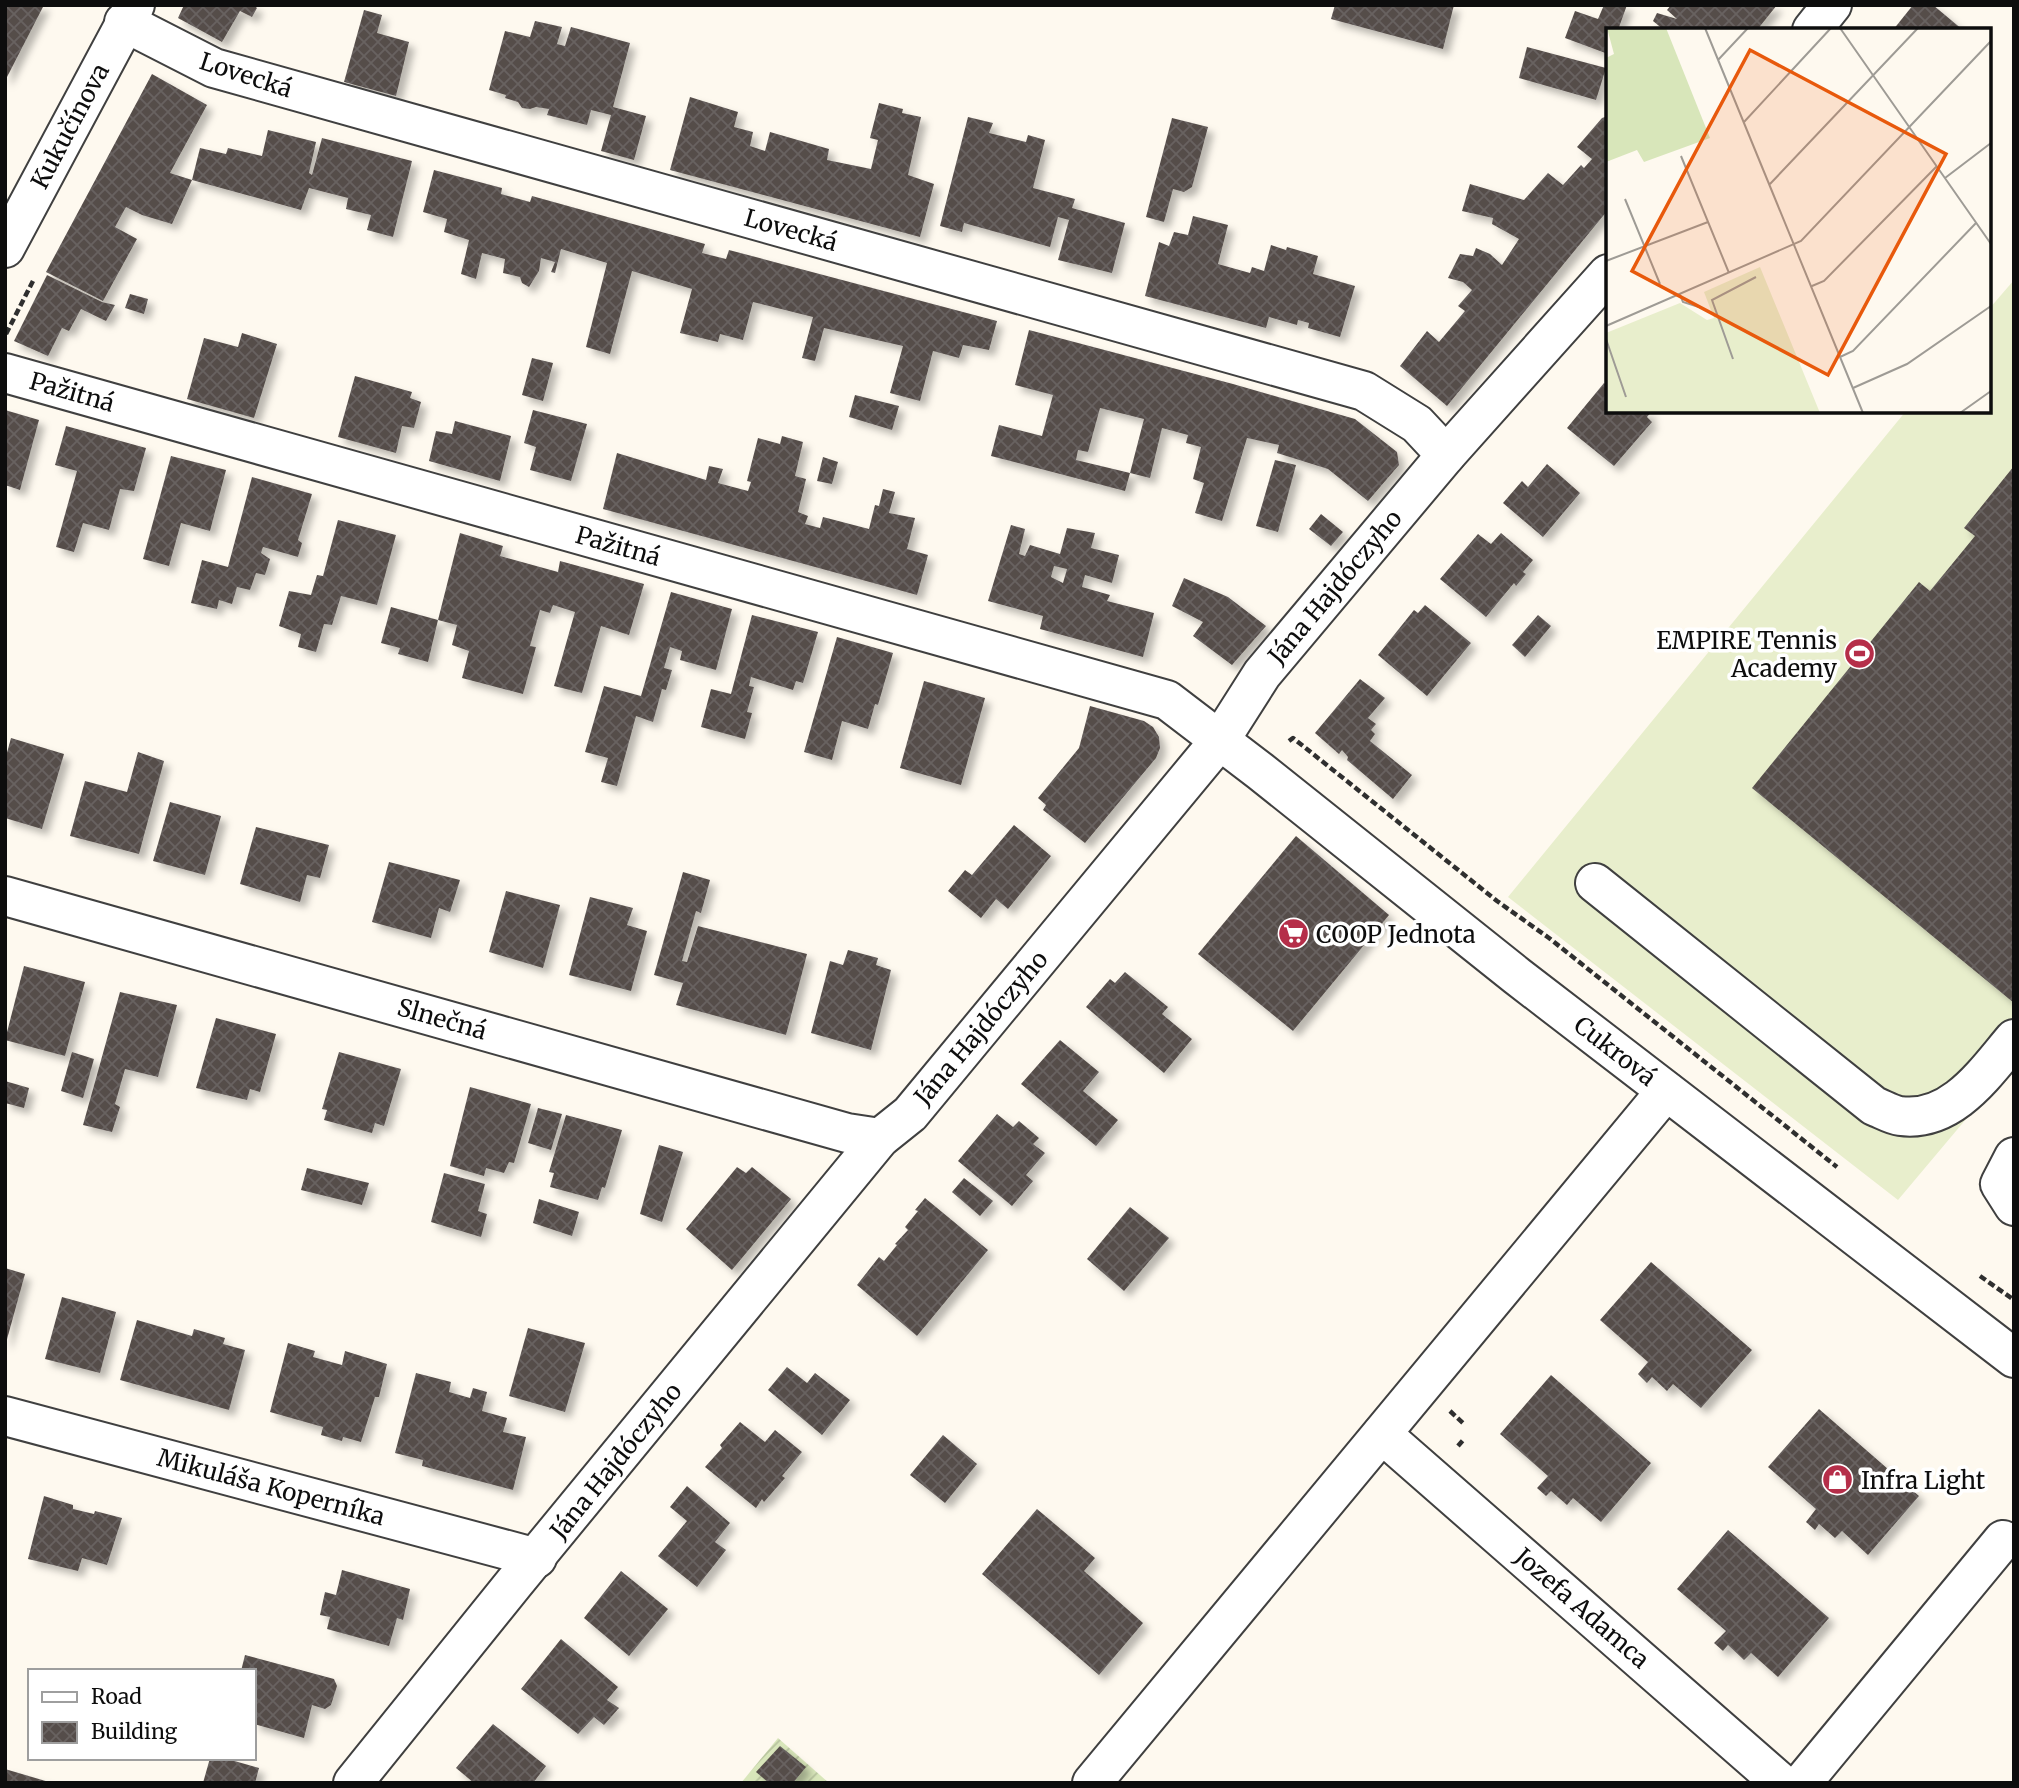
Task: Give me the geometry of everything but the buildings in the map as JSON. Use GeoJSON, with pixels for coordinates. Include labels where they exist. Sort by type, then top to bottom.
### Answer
{"type":"FeatureCollection","features":[{"type":"Feature","properties":{"kind":"street"},"geometry":{"type":"LineString","coordinates":[[1814,28],[1832,5]]}},
{"type":"Feature","properties":{"kind":"street","name":"Kukučínova"},"geometry":{"type":"LineString","coordinates":[[5,248],[130,14]]}},
{"type":"Feature","properties":{"kind":"street","name":"Lovecká"},"geometry":{"type":"LineString","coordinates":[[130,14],[214,68],[1364,391],[1417,424],[1446,455]]}},
{"type":"Feature","properties":{"kind":"street","name":"Jána Hajdóczyho"},"geometry":{"type":"LineString","coordinates":[[354,1783],[880,1138],[910,1114],[1220,740],[1262,674],[1446,455],[1606,276]]}},
{"type":"Feature","properties":{"kind":"street","name":"Pažitná"},"geometry":{"type":"LineString","coordinates":[[5,373],[1167,700],[1220,740]]}},
{"type":"Feature","properties":{"kind":"street","name":"Cukrová"},"geometry":{"type":"LineString","coordinates":[[1220,740],[1517,976],[2012,1355]]}},
{"type":"Feature","properties":{"kind":"street"},"geometry":{"type":"LineString","coordinates":[[1595,883],[1874,1106],[1899,1116],[1924,1115],[1952,1104],[1975,1087],[2014,1039]]}},
{"type":"Feature","properties":{"kind":"street","name":"Slnečná"},"geometry":{"type":"LineString","coordinates":[[5,896],[847,1133],[880,1138]]}},
{"type":"Feature","properties":{"kind":"street"},"geometry":{"type":"LineString","coordinates":[[1092,1783],[1666,1091]]}},
{"type":"Feature","properties":{"kind":"street"},"geometry":{"type":"LineString","coordinates":[[2014,1157],[2000,1184],[2014,1206]]}},
{"type":"Feature","properties":{"kind":"street","name":"Mikuláša Koperníka"},"geometry":{"type":"LineString","coordinates":[[5,1416],[537,1558]]}},
{"type":"Feature","properties":{"kind":"street","name":"Jozefa Adamca"},"geometry":{"type":"LineString","coordinates":[[1382,1434],[1781,1783]]}},
{"type":"Feature","properties":{"kind":"street"},"geometry":{"type":"LineString","coordinates":[[1802,1783],[2003,1540]]}},
{"type":"Feature","properties":{"kind":"path"},"geometry":{"type":"LineString","coordinates":[[1293,738],[1838,1167]]}},
{"type":"Feature","properties":{"kind":"path"},"geometry":{"type":"LineString","coordinates":[[1973,1272],[2014,1300]]}},
{"type":"Feature","properties":{"kind":"green space","name":"EMPIRE Tennis Academy"},"geometry":{"type":"Polygon","coordinates":[[[2014,280],[2014,1062],[1898,1200],[1508,897],[1904,413],[1991,413],[1991,307],[2014,280]]]}},
{"type":"Feature","properties":{"kind":"green space"},"geometry":{"type":"Polygon","coordinates":[[[778,1738],[829,1783],[741,1783],[778,1738]]]}},
{"type":"Feature","properties":{"kind":"place","name":"EMPIRE Tennis Academy"},"geometry":{"type":"Point","coordinates":[1860,654]}},
{"type":"Feature","properties":{"kind":"place","name":"COOP Jednota"},"geometry":{"type":"Point","coordinates":[1293,934]}},
{"type":"Feature","properties":{"kind":"place","name":"Infra Light"},"geometry":{"type":"Point","coordinates":[1838,1480]}}]}
